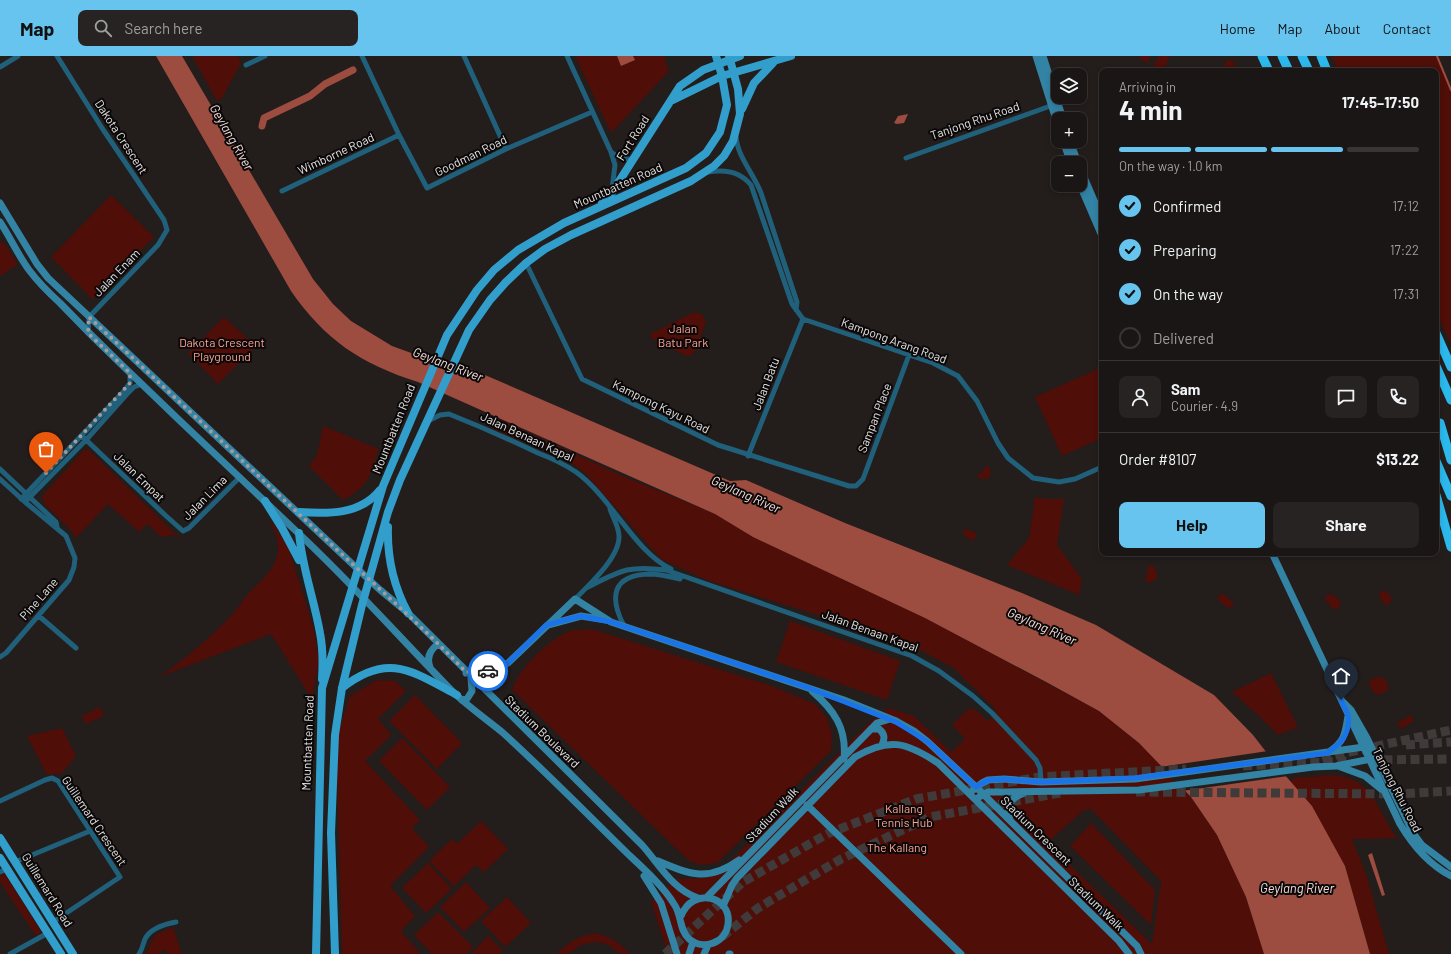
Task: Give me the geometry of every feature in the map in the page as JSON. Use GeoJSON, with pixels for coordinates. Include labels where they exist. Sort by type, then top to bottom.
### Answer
{"type":"FeatureCollection","features":[{"type":"Feature","properties":{"kind":"highway"},"geometry":{"type":"LineString","coordinates":[[1262,56],[1268,68]]}},
{"type":"Feature","properties":{"kind":"highway"},"geometry":{"type":"LineString","coordinates":[[1282,56],[1288,68]]}},
{"type":"Feature","properties":{"kind":"highway"},"geometry":{"type":"LineString","coordinates":[[1302,56],[1308,68]]}},
{"type":"Feature","properties":{"kind":"highway"},"geometry":{"type":"LineString","coordinates":[[1321,56],[1326,68]]}},
{"type":"Feature","properties":{"kind":"highway"},"geometry":{"type":"LineString","coordinates":[[1439,340],[1451,367]]}},
{"type":"Feature","properties":{"kind":"highway"},"geometry":{"type":"LineString","coordinates":[[1439,373],[1451,400]]}},
{"type":"Feature","properties":{"kind":"highway"},"geometry":{"type":"LineString","coordinates":[[1440,424],[1451,442]]}},
{"type":"Feature","properties":{"kind":"highway"},"geometry":{"type":"LineString","coordinates":[[1440,424],[1451,460]]}},
{"type":"Feature","properties":{"kind":"highway"},"geometry":{"type":"LineString","coordinates":[[1439,468],[1451,496]]}},
{"type":"Feature","properties":{"kind":"highway"},"geometry":{"type":"LineString","coordinates":[[1439,496],[1451,524]]}},
{"type":"Feature","properties":{"kind":"highway"},"geometry":{"type":"LineString","coordinates":[[1439,505],[1451,547]]}},
{"type":"Feature","properties":{"kind":"main road","name":"Fort Road"},"geometry":{"type":"LineString","coordinates":[[599,206],[611,194],[684,82],[717,60],[740,56]]}},
{"type":"Feature","properties":{"kind":"main road","name":"Fort Road"},"geometry":{"type":"LineString","coordinates":[[672,101],[722,76],[791,56]]}},
{"type":"Feature","properties":{"kind":"main road","name":"Mountbatten Road"},"geometry":{"type":"LineString","coordinates":[[335,954],[331,833],[335,735],[342,688],[364,599],[388,512],[400,480],[456,355],[469,330],[490,300],[526,263],[545,249],[571,235],[705,173],[724,156],[736,134],[740,114],[740,96],[730,57]]}},
{"type":"Feature","properties":{"kind":"main road","name":"Mountbatten Road"},"geometry":{"type":"LineString","coordinates":[[316,954],[322,688],[383,486],[423,388],[454,322],[477,290],[494,270],[518,250],[540,236],[599,206],[686,168],[706,153],[720,132],[724,118],[726,100],[722,76],[717,60]]}},
{"type":"Feature","properties":{"kind":"main road"},"geometry":{"type":"LineString","coordinates":[[740,114],[754,82],[777,60]]}},
{"type":"Feature","properties":{"kind":"main road"},"geometry":{"type":"LineString","coordinates":[[299,512],[343,512],[363,505],[374,497],[383,486]]}},
{"type":"Feature","properties":{"kind":"main road"},"geometry":{"type":"LineString","coordinates":[[265,501],[295,549],[307,581]]}},
{"type":"Feature","properties":{"kind":"main road"},"geometry":{"type":"LineString","coordinates":[[388,512],[388,553],[400,596],[408,613]]}},
{"type":"Feature","properties":{"kind":"main road"},"geometry":{"type":"LineString","coordinates":[[299,533],[307,581],[320,632],[323,652],[322,688]]}},
{"type":"Feature","properties":{"kind":"main road"},"geometry":{"type":"LineString","coordinates":[[342,688],[368,671],[393,667],[408,670],[459,698]]}},
{"type":"Feature","properties":{"kind":"main road","name":"Guillemard Road"},"geometry":{"type":"LineString","coordinates":[[0,838],[73,954]]}},
{"type":"Feature","properties":{"kind":"main road","name":"Guillemard Road"},"geometry":{"type":"LineString","coordinates":[[0,858],[4,871],[61,954]]}},
{"type":"Feature","properties":{"kind":"street"},"geometry":{"type":"LineString","coordinates":[[0,67],[18,56]]}},
{"type":"Feature","properties":{"kind":"street","name":"Dakota Crescent"},"geometry":{"type":"LineString","coordinates":[[57,56],[102,128],[164,220],[167,230]]}},
{"type":"Feature","properties":{"kind":"street"},"geometry":{"type":"LineString","coordinates":[[246,65],[265,56]]}},
{"type":"Feature","properties":{"kind":"street","name":"Goodman Road"},"geometry":{"type":"LineString","coordinates":[[362,56],[399,135],[427,188],[506,150],[592,112]]}},
{"type":"Feature","properties":{"kind":"street"},"geometry":{"type":"LineString","coordinates":[[464,56],[506,150]]}},
{"type":"Feature","properties":{"kind":"street"},"geometry":{"type":"LineString","coordinates":[[567,56],[615,165],[611,194]]}},
{"type":"Feature","properties":{"kind":"street"},"geometry":{"type":"LineString","coordinates":[[1036,56],[1054,105],[1058,112]]}},
{"type":"Feature","properties":{"kind":"street"},"geometry":{"type":"LineString","coordinates":[[1043,56],[1055,112]]}},
{"type":"Feature","properties":{"kind":"street","name":"Tanjong Rhu Road"},"geometry":{"type":"LineString","coordinates":[[906,158],[1054,105]]}},
{"type":"Feature","properties":{"kind":"street"},"geometry":{"type":"LineString","coordinates":[[736,134],[738,150],[757,181],[766,207],[797,302],[796,310]]}},
{"type":"Feature","properties":{"kind":"street","name":"Wimborne Road"},"geometry":{"type":"LineString","coordinates":[[282,191],[399,135]]}},
{"type":"Feature","properties":{"kind":"street"},"geometry":{"type":"LineString","coordinates":[[610,152],[618,157],[633,160]]}},
{"type":"Feature","properties":{"kind":"street"},"geometry":{"type":"LineString","coordinates":[[705,173],[727,171],[742,176],[751,185],[792,304],[802,319]]}},
{"type":"Feature","properties":{"kind":"street"},"geometry":{"type":"LineString","coordinates":[[1087,184],[1099,212]]}},
{"type":"Feature","properties":{"kind":"street"},"geometry":{"type":"LineString","coordinates":[[1083,192],[1099,229]]}},
{"type":"Feature","properties":{"kind":"street","name":"Stadium Boulevard"},"geometry":{"type":"LineString","coordinates":[[0,203],[42,271],[89,317],[370,580],[408,613],[656,861],[682,891],[698,898]]}},
{"type":"Feature","properties":{"kind":"street"},"geometry":{"type":"LineString","coordinates":[[10,218],[0,223],[29,270],[88,333],[239,478],[299,533],[459,698],[501,732],[630,856],[673,902],[681,916],[682,928],[688,938],[693,942],[708,945]]}},
{"type":"Feature","properties":{"kind":"street","name":"Jalan Enam"},"geometry":{"type":"LineString","coordinates":[[89,317],[158,245],[167,230]]}},
{"type":"Feature","properties":{"kind":"street","name":"Kampong Kayu Road"},"geometry":{"type":"LineString","coordinates":[[526,263],[582,380],[686,430],[748,456],[849,486],[856,486]]}},
{"type":"Feature","properties":{"kind":"street"},"geometry":{"type":"LineString","coordinates":[[88,333],[89,317]]}},
{"type":"Feature","properties":{"kind":"street","name":"Kampong Arang Road"},"geometry":{"type":"LineString","coordinates":[[802,319],[933,363],[960,378],[977,401],[998,443],[1008,458],[1023,472],[1033,478],[1059,482],[1075,479],[1099,468]]}},
{"type":"Feature","properties":{"kind":"street","name":"Jalan Batu"},"geometry":{"type":"LineString","coordinates":[[748,456],[802,319]]}},
{"type":"Feature","properties":{"kind":"street","name":"Sampan Place"},"geometry":{"type":"LineString","coordinates":[[856,486],[863,479],[909,355]]}},
{"type":"Feature","properties":{"kind":"street"},"geometry":{"type":"LineString","coordinates":[[84,438],[130,383],[130,373]]}},
{"type":"Feature","properties":{"kind":"street"},"geometry":{"type":"LineString","coordinates":[[23,501],[127,394],[142,384]]}},
{"type":"Feature","properties":{"kind":"street","name":"Jalan Benaan Kapal"},"geometry":{"type":"LineString","coordinates":[[426,422],[440,415],[449,414],[551,457],[577,472],[608,505],[644,548],[661,564],[691,580]]}},
{"type":"Feature","properties":{"kind":"street","name":"Jalan Empat"},"geometry":{"type":"LineString","coordinates":[[84,438],[164,515],[183,531]]}},
{"type":"Feature","properties":{"kind":"street","name":"Pine Lane"},"geometry":{"type":"LineString","coordinates":[[0,469],[56,522],[57,527]]}},
{"type":"Feature","properties":{"kind":"street","name":"Jalan Lima"},"geometry":{"type":"LineString","coordinates":[[183,531],[189,528],[239,478]]}},
{"type":"Feature","properties":{"kind":"street","name":"Pine Lane"},"geometry":{"type":"LineString","coordinates":[[0,479],[23,501],[51,525],[57,527],[66,536],[73,550],[74,567],[69,580],[6,653],[0,657]]}},
{"type":"Feature","properties":{"kind":"street","name":"Jalan Benaan Kapal"},"geometry":{"type":"LineString","coordinates":[[546,625],[586,588],[611,559],[619,545],[618,528],[608,505]]}},
{"type":"Feature","properties":{"kind":"street","name":"Tanjong Rhu Road"},"geometry":{"type":"LineString","coordinates":[[1273,556],[1348,716],[1367,747]]}},
{"type":"Feature","properties":{"kind":"street","name":"Jalan Benaan Kapal"},"geometry":{"type":"LineString","coordinates":[[586,588],[616,573],[636,568],[666,570],[912,656],[939,671],[992,713],[1036,760],[1040,768],[1041,782]]}},
{"type":"Feature","properties":{"kind":"street"},"geometry":{"type":"LineString","coordinates":[[624,626],[615,604],[619,586],[624,581],[631,577],[651,574],[691,580]]}},
{"type":"Feature","properties":{"kind":"street","name":"Stadium Crescent"},"geometry":{"type":"LineString","coordinates":[[575,599],[611,622],[809,688],[890,719],[914,731],[928,742],[976,787],[1137,946],[1141,954]]}},
{"type":"Feature","properties":{"kind":"street"},"geometry":{"type":"LineString","coordinates":[[39,616],[76,648]]}},
{"type":"Feature","properties":{"kind":"street"},"geometry":{"type":"LineString","coordinates":[[459,698],[467,699],[472,691],[469,675],[492,670],[508,663],[546,625],[581,616],[611,622]]}},
{"type":"Feature","properties":{"kind":"street"},"geometry":{"type":"LineString","coordinates":[[431,669],[428,657],[431,650],[438,644]]}},
{"type":"Feature","properties":{"kind":"street"},"geometry":{"type":"LineString","coordinates":[[809,688],[829,705],[841,727],[844,756],[843,768]]}},
{"type":"Feature","properties":{"kind":"street","name":"Tanjong Rhu Road"},"geometry":{"type":"LineString","coordinates":[[1341,700],[1351,710],[1373,759],[1406,820],[1422,845],[1451,867]]}},
{"type":"Feature","properties":{"kind":"street"},"geometry":{"type":"LineString","coordinates":[[1327,753],[1340,745],[1344,738],[1348,716]]}},
{"type":"Feature","properties":{"kind":"street","name":"Stadium Walk"},"geometry":{"type":"LineString","coordinates":[[707,897],[753,851],[820,779],[877,723],[890,719]]}},
{"type":"Feature","properties":{"kind":"street"},"geometry":{"type":"LineString","coordinates":[[871,729],[879,729],[882,731],[884,740],[882,745]]}},
{"type":"Feature","properties":{"kind":"street","name":"Stadium Walk"},"geometry":{"type":"LineString","coordinates":[[723,906],[732,885],[737,878],[855,756],[869,749],[882,745],[899,745],[913,748],[924,753],[938,763],[1119,941],[1129,954]]}},
{"type":"Feature","properties":{"kind":"street"},"geometry":{"type":"LineString","coordinates":[[969,795],[976,787],[988,780],[1004,779],[1041,782],[1156,776],[1367,747]]}},
{"type":"Feature","properties":{"kind":"street"},"geometry":{"type":"LineString","coordinates":[[975,801],[982,794],[1005,792],[1139,790],[1313,767],[1336,766],[1373,759]]}},
{"type":"Feature","properties":{"kind":"street","name":"Tanjong Rhu Road"},"geometry":{"type":"LineString","coordinates":[[1373,759],[1385,794],[1400,824],[1416,849],[1427,860],[1451,876]]}},
{"type":"Feature","properties":{"kind":"street"},"geometry":{"type":"LineString","coordinates":[[1336,766],[1354,770],[1365,776],[1385,794]]}},
{"type":"Feature","properties":{"kind":"street","name":"Guillemard Crescent"},"geometry":{"type":"LineString","coordinates":[[0,801],[45,780],[52,778],[58,781],[120,877],[53,922]]}},
{"type":"Feature","properties":{"kind":"street"},"geometry":{"type":"LineString","coordinates":[[1010,821],[1007,810],[1010,802],[1015,797],[1026,792]]}},
{"type":"Feature","properties":{"kind":"street","name":"Stadium Walk"},"geometry":{"type":"LineString","coordinates":[[807,805],[961,954]]}},
{"type":"Feature","properties":{"kind":"street"},"geometry":{"type":"LineString","coordinates":[[15,862],[90,831]]}},
{"type":"Feature","properties":{"kind":"street"},"geometry":{"type":"LineString","coordinates":[[656,861],[684,872],[704,875],[727,869],[753,851]]}},
{"type":"Feature","properties":{"kind":"street"},"geometry":{"type":"LineString","coordinates":[[630,856],[656,892],[661,903],[677,954]]}},
{"type":"Feature","properties":{"kind":"street"},"geometry":{"type":"LineString","coordinates":[[681,916],[684,908],[690,902],[698,898],[707,897],[716,900],[723,906],[728,917],[727,929],[721,938],[708,945],[704,954]]}},
{"type":"Feature","properties":{"kind":"street"},"geometry":{"type":"LineString","coordinates":[[139,954],[147,936],[167,924],[176,922]]}},
{"type":"Feature","properties":{"kind":"street"},"geometry":{"type":"LineString","coordinates":[[10,954],[48,933]]}},
{"type":"Feature","properties":{"kind":"street"},"geometry":{"type":"LineString","coordinates":[[689,954],[693,942]]}},
{"type":"Feature","properties":{"kind":"green space"},"geometry":{"type":"Polygon","coordinates":[[[192,56],[238,56],[241,63],[222,98],[217,101],[192,56]]]}},
{"type":"Feature","properties":{"kind":"green space"},"geometry":{"type":"Polygon","coordinates":[[[575,56],[664,56],[669,71],[611,133],[575,56]]]}},
{"type":"Feature","properties":{"kind":"green space"},"geometry":{"type":"Polygon","coordinates":[[[1140,56],[1151,56],[1148,63],[1139,59],[1140,56]]]}},
{"type":"Feature","properties":{"kind":"green space"},"geometry":{"type":"Polygon","coordinates":[[[1158,56],[1170,56],[1164,68],[1153,67],[1158,56]]]}},
{"type":"Feature","properties":{"kind":"green space"},"geometry":{"type":"Polygon","coordinates":[[[1332,56],[1437,56],[1451,89],[1451,345],[1439,318],[1439,68],[1337,68],[1332,56]]]}},
{"type":"Feature","properties":{"kind":"green space"},"geometry":{"type":"Polygon","coordinates":[[[1227,59],[1236,63],[1234,68],[1223,68],[1227,59]]]}},
{"type":"Feature","properties":{"kind":"green space"},"geometry":{"type":"Polygon","coordinates":[[[111,195],[154,237],[93,300],[51,257],[111,195]]]}},
{"type":"Feature","properties":{"kind":"green space"},"geometry":{"type":"Polygon","coordinates":[[[0,241],[5,244],[18,264],[0,276],[0,241]]]}},
{"type":"Feature","properties":{"kind":"green space","name":"Jalan Batu Park"},"geometry":{"type":"Polygon","coordinates":[[[694,312],[703,315],[706,322],[695,352],[690,356],[686,356],[651,338],[650,334],[694,312]]]}},
{"type":"Feature","properties":{"kind":"green space","name":"Dakota Crescent Playground"},"geometry":{"type":"Polygon","coordinates":[[[224,317],[256,346],[218,384],[188,353],[224,317]]]}},
{"type":"Feature","properties":{"kind":"green space"},"geometry":{"type":"Polygon","coordinates":[[[1099,368],[1099,439],[1062,456],[1035,397],[1099,368]]]}},
{"type":"Feature","properties":{"kind":"green space"},"geometry":{"type":"Polygon","coordinates":[[[494,417],[625,477],[715,514],[753,537],[925,618],[1099,711],[1139,743],[1162,766],[1191,797],[1217,835],[1246,897],[1264,954],[668,954],[651,902],[676,879],[700,878],[722,869],[870,722],[889,708],[914,716],[951,752],[965,739],[952,725],[968,709],[974,709],[988,721],[997,711],[954,668],[907,643],[709,581],[661,559],[584,472],[568,461],[491,428],[494,417]],[[1091,809],[1084,810],[1047,843],[1152,944],[1161,881],[1091,809]]]}},
{"type":"Feature","properties":{"kind":"green space"},"geometry":{"type":"Polygon","coordinates":[[[323,426],[379,449],[371,473],[363,485],[352,495],[343,500],[309,466],[317,455],[323,426]]]}},
{"type":"Feature","properties":{"kind":"green space"},"geometry":{"type":"Polygon","coordinates":[[[88,449],[182,540],[174,535],[161,537],[147,524],[139,532],[108,504],[76,538],[69,528],[44,504],[42,496],[84,450],[88,449]]]}},
{"type":"Feature","properties":{"kind":"green space"},"geometry":{"type":"Polygon","coordinates":[[[986,465],[991,470],[989,479],[977,478],[978,474],[982,473],[986,465]]]}},
{"type":"Feature","properties":{"kind":"green space"},"geometry":{"type":"Polygon","coordinates":[[[1035,497],[1046,499],[1064,499],[1057,545],[1082,579],[1079,595],[1007,565],[1029,538],[1035,497]]]}},
{"type":"Feature","properties":{"kind":"green space"},"geometry":{"type":"Polygon","coordinates":[[[267,519],[276,528],[289,549],[314,630],[319,660],[312,699],[271,634],[159,677],[209,637],[236,610],[271,569],[276,559],[278,543],[273,528],[267,519]]]}},
{"type":"Feature","properties":{"kind":"green space"},"geometry":{"type":"Polygon","coordinates":[[[967,529],[976,533],[977,535],[973,541],[964,536],[963,530],[967,529]]]}},
{"type":"Feature","properties":{"kind":"green space"},"geometry":{"type":"Polygon","coordinates":[[[1150,565],[1154,566],[1158,577],[1150,583],[1145,581],[1148,567],[1150,565]]]}},
{"type":"Feature","properties":{"kind":"green space"},"geometry":{"type":"Polygon","coordinates":[[[1387,591],[1392,599],[1387,606],[1382,602],[1379,592],[1387,591]]]}},
{"type":"Feature","properties":{"kind":"green space"},"geometry":{"type":"Polygon","coordinates":[[[1222,593],[1234,603],[1229,609],[1217,599],[1222,593]]]}},
{"type":"Feature","properties":{"kind":"green space"},"geometry":{"type":"Polygon","coordinates":[[[1331,594],[1339,599],[1341,606],[1335,610],[1329,606],[1330,603],[1326,602],[1325,596],[1331,594]]]}},
{"type":"Feature","properties":{"kind":"green space"},"geometry":{"type":"Polygon","coordinates":[[[790,621],[900,661],[887,700],[776,662],[790,621]]]}},
{"type":"Feature","properties":{"kind":"green space"},"geometry":{"type":"Polygon","coordinates":[[[592,629],[772,686],[815,704],[827,718],[832,734],[831,751],[717,863],[701,865],[689,861],[512,690],[516,681],[528,664],[553,640],[570,631],[592,629]]]}},
{"type":"Feature","properties":{"kind":"green space"},"geometry":{"type":"Polygon","coordinates":[[[1271,673],[1298,727],[1278,735],[1232,692],[1271,673]]]}},
{"type":"Feature","properties":{"kind":"green space"},"geometry":{"type":"Polygon","coordinates":[[[1379,677],[1386,679],[1389,689],[1380,695],[1374,692],[1369,683],[1371,679],[1379,677]]]}},
{"type":"Feature","properties":{"kind":"green space"},"geometry":{"type":"Polygon","coordinates":[[[377,680],[395,681],[406,691],[378,719],[391,735],[365,761],[420,820],[412,828],[429,847],[390,886],[415,916],[401,931],[421,954],[342,954],[336,739],[350,696],[377,680]]]}},
{"type":"Feature","properties":{"kind":"green space"},"geometry":{"type":"Polygon","coordinates":[[[415,695],[462,743],[437,769],[389,721],[415,695]]]}},
{"type":"Feature","properties":{"kind":"green space"},"geometry":{"type":"Polygon","coordinates":[[[100,707],[104,716],[85,724],[82,716],[100,707]]]}},
{"type":"Feature","properties":{"kind":"green space"},"geometry":{"type":"Polygon","coordinates":[[[1411,715],[1414,721],[1401,729],[1397,723],[1411,715]]]}},
{"type":"Feature","properties":{"kind":"green space"},"geometry":{"type":"Polygon","coordinates":[[[62,728],[76,756],[62,773],[47,775],[27,736],[62,728]]]}},
{"type":"Feature","properties":{"kind":"green space"},"geometry":{"type":"Polygon","coordinates":[[[402,738],[450,787],[427,810],[379,761],[402,738]]]}},
{"type":"Feature","properties":{"kind":"green space"},"geometry":{"type":"Polygon","coordinates":[[[1327,775],[1343,777],[1355,781],[1364,787],[1377,804],[1397,838],[1352,839],[1366,874],[1389,954],[1370,954],[1345,866],[1290,782],[1295,777],[1327,775]]]}},
{"type":"Feature","properties":{"kind":"green space"},"geometry":{"type":"Polygon","coordinates":[[[481,821],[508,849],[484,872],[476,865],[454,886],[429,861],[452,839],[457,844],[481,821]]]}},
{"type":"Feature","properties":{"kind":"green space"},"geometry":{"type":"Polygon","coordinates":[[[1091,823],[1155,890],[1151,925],[1070,846],[1091,823]]]}},
{"type":"Feature","properties":{"kind":"green space"},"geometry":{"type":"Polygon","coordinates":[[[428,863],[452,889],[426,913],[402,888],[428,863]]]}},
{"type":"Feature","properties":{"kind":"green space"},"geometry":{"type":"Polygon","coordinates":[[[4,873],[42,933],[36,936],[0,882],[0,876],[4,873]]]}},
{"type":"Feature","properties":{"kind":"green space"},"geometry":{"type":"Polygon","coordinates":[[[466,882],[490,908],[464,932],[440,907],[466,882]]]}},
{"type":"Feature","properties":{"kind":"green space"},"geometry":{"type":"Polygon","coordinates":[[[507,897],[531,923],[505,947],[481,921],[507,897]]]}},
{"type":"Feature","properties":{"kind":"green space"},"geometry":{"type":"Polygon","coordinates":[[[438,912],[473,947],[466,954],[432,954],[414,935],[438,912]]]}},
{"type":"Feature","properties":{"kind":"green space"},"geometry":{"type":"Polygon","coordinates":[[[173,927],[182,954],[168,954],[166,949],[158,954],[146,954],[155,935],[173,927]]]}},
{"type":"Feature","properties":{"kind":"green space"},"geometry":{"type":"Polygon","coordinates":[[[596,933],[615,940],[630,954],[620,954],[607,944],[595,942],[581,945],[568,954],[557,954],[574,940],[596,933]]]}},
{"type":"Feature","properties":{"kind":"green space"},"geometry":{"type":"Polygon","coordinates":[[[488,936],[503,951],[499,954],[471,954],[488,936]]]}},
{"type":"Feature","properties":{"kind":"water","name":"Geylang River"},"geometry":{"type":"Polygon","coordinates":[[[156,56],[182,56],[313,279],[333,304],[351,321],[392,346],[414,354],[471,369],[730,481],[746,480],[845,523],[1022,593],[1096,625],[1214,695],[1253,735],[1277,766],[1312,806],[1345,866],[1370,954],[1264,954],[1246,897],[1217,835],[1191,797],[1139,743],[1099,711],[925,618],[753,537],[715,514],[418,382],[379,367],[346,348],[331,337],[317,323],[291,291],[156,56]]]}},
{"type":"Feature","properties":{"kind":"water"},"geometry":{"type":"Polygon","coordinates":[[[617,56],[633,56],[635,60],[621,66],[617,56]]]}},
{"type":"Feature","properties":{"kind":"water"},"geometry":{"type":"Polygon","coordinates":[[[908,114],[904,123],[894,123],[898,116],[908,114]]]}},
{"type":"Feature","properties":{"kind":"water"},"geometry":{"type":"Polygon","coordinates":[[[1372,853],[1385,895],[1382,896],[1368,855],[1372,853]]]}},
{"type":"Feature","properties":{"kind":"pier"},"geometry":{"type":"Polygon","coordinates":[[[1268,751],[1288,776],[1182,791],[1160,767],[1268,751]]]}},
{"type":"Feature","properties":{"kind":"waterway"},"geometry":{"type":"LineString","coordinates":[[1437,56],[1451,90]]}},
{"type":"Feature","properties":{"kind":"waterway"},"geometry":{"type":"LineString","coordinates":[[262,126],[264,118],[310,96],[325,84],[353,70]]}},
{"type":"Feature","properties":{"kind":"tunnel"},"geometry":{"type":"LineString","coordinates":[[1322,758],[1451,730]]}},
{"type":"Feature","properties":{"kind":"tunnel"},"geometry":{"type":"LineString","coordinates":[[1406,745],[1451,742]]}},
{"type":"Feature","properties":{"kind":"tunnel"},"geometry":{"type":"LineString","coordinates":[[1370,760],[1451,759]]}},
{"type":"Feature","properties":{"kind":"tunnel"},"geometry":{"type":"LineString","coordinates":[[1243,766],[1350,761]]}},
{"type":"Feature","properties":{"kind":"tunnel"},"geometry":{"type":"LineString","coordinates":[[665,954],[743,882],[827,834],[916,799],[1039,777],[1186,769]]}},
{"type":"Feature","properties":{"kind":"tunnel"},"geometry":{"type":"LineString","coordinates":[[1136,792],[1398,794],[1451,791]]}},
{"type":"Feature","properties":{"kind":"tunnel"},"geometry":{"type":"LineString","coordinates":[[722,937],[758,908],[841,859],[930,817],[1060,793]]}},
{"type":"Feature","properties":{"kind":"way so far"},"geometry":{"type":"LineString","coordinates":[[46,473],[103,414],[130,383],[130,373],[88,333],[89,317],[249,468],[293,506],[379,589],[408,613],[466,672],[488,671]]}},
{"type":"Feature","properties":{"kind":"route"},"geometry":{"type":"LineString","coordinates":[[488,671],[499,668],[508,663],[546,625],[569,618],[581,616],[592,617],[844,700],[896,722],[914,731],[928,742],[976,787],[982,782],[988,780],[1004,779],[1041,782],[1156,776],[1327,753],[1340,745],[1344,738],[1348,716],[1341,700]]}},
{"type":"Feature","properties":{"kind":"park label","name":"Kallang Tennis Hub"},"geometry":{"type":"Point","coordinates":[904,816]}},
{"type":"Feature","properties":{"kind":"park label","name":"The Kallang"},"geometry":{"type":"Point","coordinates":[897,848]}}]}
